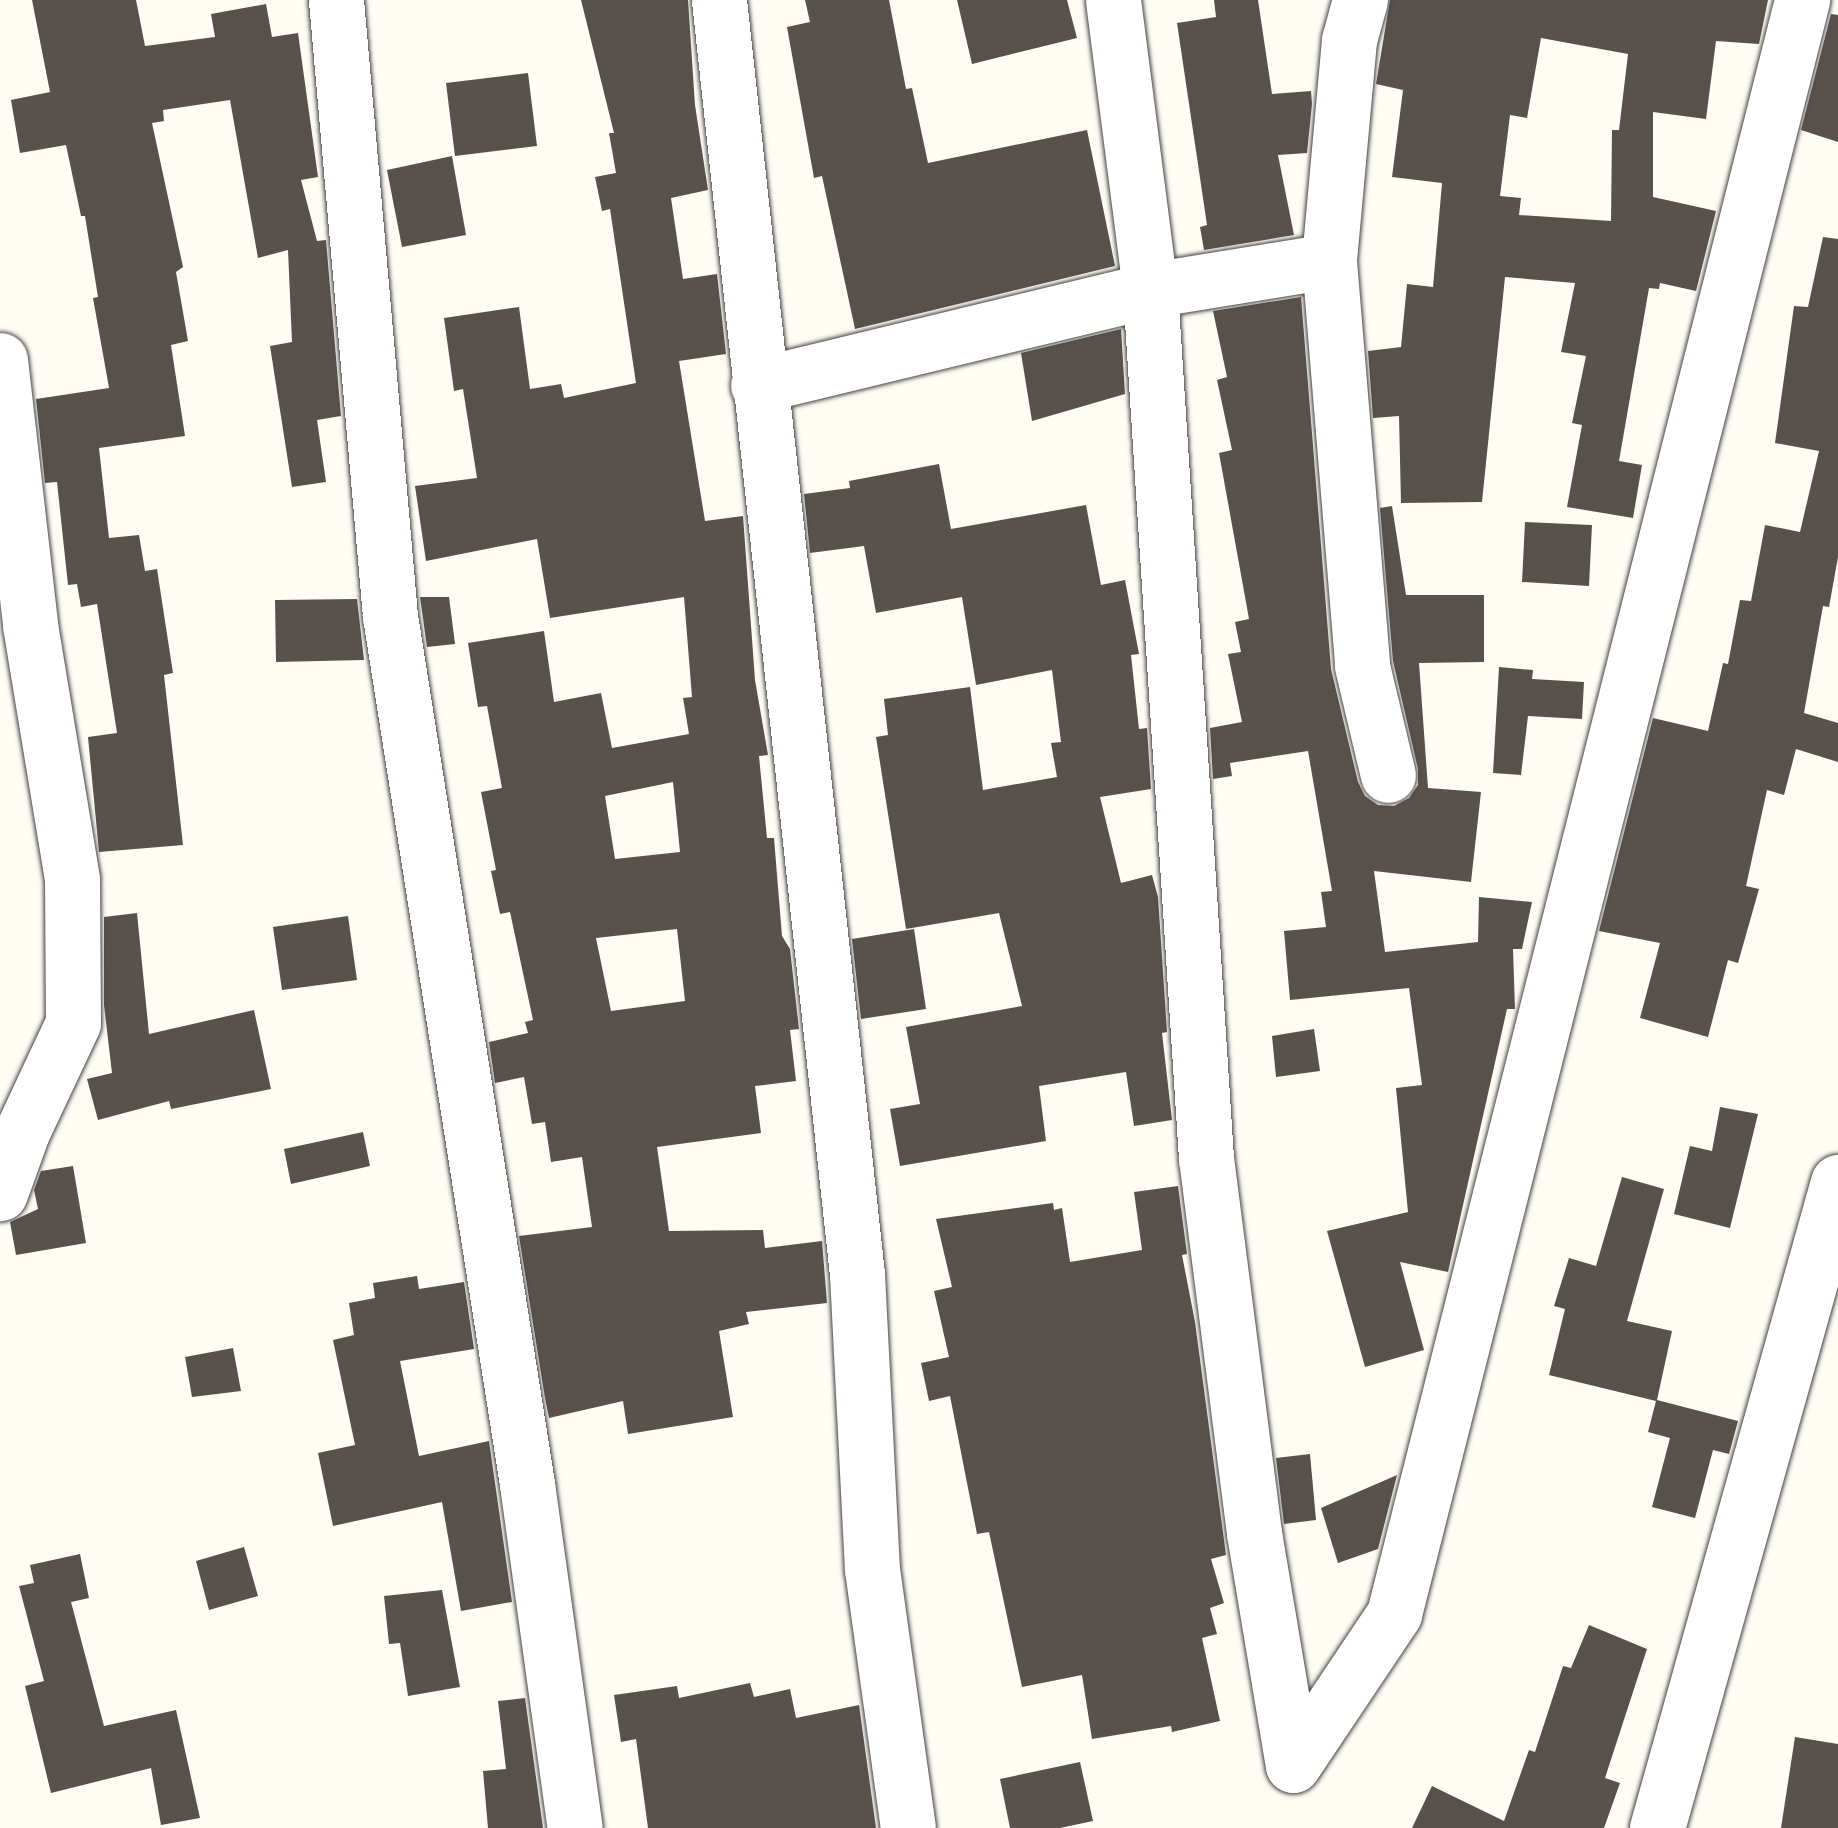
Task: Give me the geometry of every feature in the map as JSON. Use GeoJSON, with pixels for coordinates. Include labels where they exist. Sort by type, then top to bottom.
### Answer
{"type":"FeatureCollection","features":[{"type":"Feature","properties":{"kind":"street"},"geometry":{"type":"LineString","coordinates":[[336,0],[390,616],[524,1464],[576,1828]]}},
{"type":"Feature","properties":{"kind":"street"},"geometry":{"type":"LineString","coordinates":[[719,0],[743,190],[758,385],[857,1274],[872,1569],[908,1828]]}},
{"type":"Feature","properties":{"kind":"street"},"geometry":{"type":"LineString","coordinates":[[1113,0],[1150,290],[1206,1158],[1254,1533],[1292,1765],[1394,1614],[1802,0]]}},
{"type":"Feature","properties":{"kind":"street"},"geometry":{"type":"LineString","coordinates":[[1360,0],[1348,40],[1329,261],[1362,666],[1388,775]]}},
{"type":"Feature","properties":{"kind":"street"},"geometry":{"type":"LineString","coordinates":[[758,385],[1150,290],[1329,261]]}},
{"type":"Feature","properties":{"kind":"street"},"geometry":{"type":"LineString","coordinates":[[0,360],[30,625],[72,880],[74,1023],[22,1132],[0,1193]]}},
{"type":"Feature","properties":{"kind":"street"},"geometry":{"type":"LineString","coordinates":[[1658,1828],[1838,1182]]}},
{"type":"Feature","properties":{"kind":"building"},"geometry":{"type":"Polygon","coordinates":[[[32,0],[136,0],[145,46],[215,37],[211,14],[266,4],[272,37],[298,33],[318,177],[301,180],[317,241],[326,240],[341,416],[317,420],[326,482],[292,487],[270,346],[292,342],[288,250],[258,258],[230,100],[163,110],[164,121],[152,123],[183,267],[176,272],[188,341],[171,345],[185,436],[99,448],[109,538],[139,535],[145,571],[157,569],[173,673],[164,675],[183,845],[99,852],[88,737],[117,733],[97,604],[81,607],[77,584],[68,585],[57,482],[45,483],[36,399],[109,388],[93,298],[98,297],[85,216],[81,216],[66,145],[20,153],[11,100],[50,92],[32,0]]]}},
{"type":"Feature","properties":{"kind":"building"},"geometry":{"type":"Polygon","coordinates":[[[581,0],[688,0],[695,105],[708,190],[671,198],[683,279],[717,274],[726,354],[679,361],[705,521],[743,516],[755,680],[768,755],[759,756],[767,838],[774,838],[782,936],[790,949],[799,1029],[790,1030],[796,1081],[755,1086],[761,1133],[657,1147],[669,1231],[763,1230],[765,1248],[822,1241],[827,1303],[746,1312],[749,1324],[719,1331],[733,1417],[628,1434],[623,1401],[549,1418],[519,1236],[592,1227],[582,1157],[551,1162],[545,1122],[532,1124],[524,1077],[495,1083],[489,1042],[528,1033],[525,1022],[533,1020],[510,912],[500,914],[491,871],[496,870],[481,792],[502,788],[487,706],[478,707],[468,643],[544,631],[554,702],[601,693],[612,748],[689,734],[683,698],[692,697],[684,597],[550,618],[537,539],[426,561],[415,486],[477,478],[463,389],[454,391],[444,318],[519,307],[530,389],[561,384],[564,398],[636,383],[610,209],[602,211],[595,177],[616,173],[609,133],[614,133],[581,0]],[[673,782],[605,796],[615,859],[680,852],[673,782]],[[677,929],[596,938],[611,1011],[685,1001],[677,929]]]}},
{"type":"Feature","properties":{"kind":"building"},"geometry":{"type":"Polygon","coordinates":[[[805,0],[889,0],[906,89],[912,88],[928,163],[1087,130],[1115,266],[855,329],[822,176],[814,178],[787,27],[810,22],[805,0]]]}},
{"type":"Feature","properties":{"kind":"building"},"geometry":{"type":"Polygon","coordinates":[[[957,0],[1067,0],[1077,38],[972,64],[957,0]]]}},
{"type":"Feature","properties":{"kind":"building"},"geometry":{"type":"Polygon","coordinates":[[[1214,0],[1258,0],[1272,94],[1311,91],[1312,104],[1307,153],[1278,155],[1294,235],[1204,250],[1200,227],[1207,225],[1177,23],[1216,17],[1214,0]]]}},
{"type":"Feature","properties":{"kind":"building"},"geometry":{"type":"Polygon","coordinates":[[[1390,0],[1768,0],[1759,44],[1716,41],[1706,119],[1653,112],[1653,197],[1716,211],[1696,291],[1660,283],[1659,289],[1649,288],[1619,461],[1642,465],[1633,518],[1567,507],[1582,425],[1572,423],[1586,356],[1561,352],[1575,283],[1505,277],[1482,502],[1401,503],[1399,416],[1373,418],[1368,351],[1401,347],[1407,284],[1433,287],[1442,183],[1392,177],[1403,90],[1376,84],[1390,0]],[[1541,38],[1527,118],[1510,115],[1500,196],[1521,198],[1519,215],[1611,221],[1612,130],[1619,130],[1628,54],[1541,38]]]}},
{"type":"Feature","properties":{"kind":"building"},"geometry":{"type":"Polygon","coordinates":[[[1831,14],[1838,15],[1838,142],[1801,130],[1831,14]]]}},
{"type":"Feature","properties":{"kind":"building"},"geometry":{"type":"Polygon","coordinates":[[[528,73],[537,146],[455,156],[446,83],[528,73]]]}},
{"type":"Feature","properties":{"kind":"building"},"geometry":{"type":"Polygon","coordinates":[[[452,156],[466,235],[402,247],[387,170],[452,156]]]}},
{"type":"Feature","properties":{"kind":"building"},"geometry":{"type":"Polygon","coordinates":[[[1823,237],[1838,239],[1838,557],[1829,607],[1823,606],[1804,713],[1838,723],[1838,762],[1796,749],[1784,795],[1767,790],[1746,886],[1759,889],[1738,963],[1728,960],[1708,1037],[1640,1018],[1660,943],[1599,931],[1653,718],[1708,731],[1723,663],[1728,664],[1740,600],[1751,601],[1765,525],[1800,532],[1819,451],[1775,443],[1794,306],[1808,307],[1823,237]]]}},
{"type":"Feature","properties":{"kind":"building"},"geometry":{"type":"Polygon","coordinates":[[[1301,297],[1331,669],[1358,782],[1365,796],[1378,805],[1394,806],[1409,798],[1418,785],[1418,769],[1393,661],[1380,508],[1392,506],[1406,595],[1484,595],[1484,662],[1419,663],[1428,788],[1481,792],[1471,882],[1374,871],[1385,952],[1478,942],[1479,897],[1532,902],[1522,949],[1513,949],[1515,1009],[1507,1009],[1448,1272],[1400,1262],[1424,1350],[1365,1367],[1327,1231],[1408,1212],[1396,1088],[1422,1085],[1409,988],[1290,1000],[1284,931],[1326,927],[1321,892],[1332,891],[1308,751],[1230,763],[1232,776],[1213,779],[1210,728],[1242,722],[1228,654],[1241,652],[1235,622],[1249,619],[1219,453],[1232,450],[1217,380],[1227,377],[1213,311],[1301,297]]]}},
{"type":"Feature","properties":{"kind":"building"},"geometry":{"type":"Polygon","coordinates":[[[1121,329],[1125,394],[1032,421],[1021,353],[1121,329]]]}},
{"type":"Feature","properties":{"kind":"building"},"geometry":{"type":"Polygon","coordinates":[[[939,464],[951,529],[1086,505],[1101,585],[1125,580],[1139,654],[1131,655],[1139,729],[1147,728],[1151,789],[1100,797],[1121,883],[1152,875],[1158,897],[1167,1032],[1162,1033],[1172,1120],[1134,1126],[1126,1072],[1039,1086],[1046,1141],[900,1166],[890,1109],[920,1104],[906,1027],[1022,1006],[999,913],[906,929],[876,737],[888,735],[884,699],[970,687],[983,790],[1057,777],[1051,743],[1061,742],[1052,670],[976,685],[962,597],[876,613],[864,546],[810,553],[804,494],[850,488],[849,481],[939,464]]]}},
{"type":"Feature","properties":{"kind":"building"},"geometry":{"type":"Polygon","coordinates":[[[1525,522],[1592,525],[1589,586],[1522,582],[1525,522]]]}},
{"type":"Feature","properties":{"kind":"building"},"geometry":{"type":"Polygon","coordinates":[[[420,597],[449,597],[455,644],[427,647],[420,597]]]}},
{"type":"Feature","properties":{"kind":"building"},"geometry":{"type":"Polygon","coordinates":[[[357,599],[364,660],[276,662],[275,600],[357,599]]]}},
{"type":"Feature","properties":{"kind":"building"},"geometry":{"type":"Polygon","coordinates":[[[1499,667],[1533,670],[1532,679],[1584,682],[1582,719],[1528,716],[1521,775],[1493,773],[1499,667]]]}},
{"type":"Feature","properties":{"kind":"building"},"geometry":{"type":"Polygon","coordinates":[[[137,913],[149,1034],[254,1010],[271,1089],[171,1109],[169,1101],[98,1120],[87,1079],[112,1073],[104,1005],[104,917],[137,913]]]}},
{"type":"Feature","properties":{"kind":"building"},"geometry":{"type":"Polygon","coordinates":[[[348,916],[357,980],[282,990],[273,927],[348,916]]]}},
{"type":"Feature","properties":{"kind":"building"},"geometry":{"type":"Polygon","coordinates":[[[914,929],[926,1009],[861,1019],[852,939],[914,929]]]}},
{"type":"Feature","properties":{"kind":"building"},"geometry":{"type":"Polygon","coordinates":[[[1314,1029],[1320,1071],[1276,1077],[1272,1036],[1314,1029]]]}},
{"type":"Feature","properties":{"kind":"building"},"geometry":{"type":"Polygon","coordinates":[[[1720,1107],[1758,1114],[1730,1228],[1674,1214],[1690,1146],[1712,1151],[1720,1107]]]}},
{"type":"Feature","properties":{"kind":"building"},"geometry":{"type":"Polygon","coordinates":[[[363,1132],[370,1166],[291,1184],[284,1149],[363,1132]]]}},
{"type":"Feature","properties":{"kind":"building"},"geometry":{"type":"Polygon","coordinates":[[[73,1166],[86,1243],[16,1255],[10,1222],[38,1209],[34,1190],[41,1171],[73,1166]]]}},
{"type":"Feature","properties":{"kind":"building"},"geometry":{"type":"Polygon","coordinates":[[[1622,1177],[1664,1189],[1627,1321],[1672,1331],[1657,1400],[1738,1421],[1729,1454],[1713,1450],[1695,1518],[1652,1507],[1670,1438],[1648,1432],[1656,1401],[1549,1375],[1565,1309],[1554,1306],[1569,1258],[1596,1266],[1622,1177]]]}},
{"type":"Feature","properties":{"kind":"building"},"geometry":{"type":"Polygon","coordinates":[[[1178,1186],[1187,1254],[1182,1255],[1195,1322],[1226,1555],[1211,1559],[1224,1603],[1210,1608],[1217,1634],[1202,1638],[1220,1721],[1172,1732],[1171,1726],[1092,1739],[1082,1675],[1022,1687],[989,1532],[977,1534],[950,1396],[929,1401],[921,1363],[949,1357],[934,1291],[952,1287],[936,1219],[1053,1203],[1054,1210],[1062,1208],[1070,1262],[1142,1250],[1134,1192],[1178,1186]]]}},
{"type":"Feature","properties":{"kind":"building"},"geometry":{"type":"Polygon","coordinates":[[[417,1276],[419,1289],[464,1282],[474,1349],[400,1361],[419,1456],[489,1441],[512,1602],[461,1611],[442,1502],[333,1526],[318,1453],[355,1445],[333,1340],[354,1335],[349,1303],[375,1298],[373,1283],[417,1276]]]}},
{"type":"Feature","properties":{"kind":"building"},"geometry":{"type":"Polygon","coordinates":[[[233,1348],[241,1391],[192,1397],[185,1357],[233,1348]]]}},
{"type":"Feature","properties":{"kind":"building"},"geometry":{"type":"Polygon","coordinates":[[[1310,1454],[1316,1520],[1284,1524],[1276,1458],[1310,1454]]]}},
{"type":"Feature","properties":{"kind":"building"},"geometry":{"type":"Polygon","coordinates":[[[1397,1475],[1378,1549],[1338,1563],[1321,1508],[1397,1475]]]}},
{"type":"Feature","properties":{"kind":"building"},"geometry":{"type":"Polygon","coordinates":[[[244,1547],[258,1596],[209,1610],[196,1561],[244,1547]]]}},
{"type":"Feature","properties":{"kind":"building"},"geometry":{"type":"Polygon","coordinates":[[[80,1554],[89,1598],[71,1602],[104,1726],[176,1710],[200,1818],[161,1825],[151,1768],[51,1793],[25,1686],[44,1681],[19,1586],[34,1583],[30,1565],[80,1554]]]}},
{"type":"Feature","properties":{"kind":"building"},"geometry":{"type":"Polygon","coordinates":[[[442,1590],[460,1687],[408,1696],[400,1643],[389,1644],[384,1596],[442,1590]]]}},
{"type":"Feature","properties":{"kind":"building"},"geometry":{"type":"Polygon","coordinates":[[[1589,1625],[1647,1649],[1605,1778],[1620,1783],[1604,1828],[1412,1828],[1432,1786],[1504,1821],[1529,1750],[1535,1752],[1563,1666],[1571,1668],[1589,1625]]]}},
{"type":"Feature","properties":{"kind":"building"},"geometry":{"type":"Polygon","coordinates":[[[750,1683],[754,1697],[790,1689],[796,1718],[859,1705],[876,1828],[648,1828],[636,1739],[621,1742],[614,1695],[677,1686],[679,1698],[750,1683]]]}},
{"type":"Feature","properties":{"kind":"building"},"geometry":{"type":"Polygon","coordinates":[[[525,1698],[543,1828],[488,1828],[483,1771],[506,1769],[498,1701],[525,1698]]]}},
{"type":"Feature","properties":{"kind":"building"},"geometry":{"type":"Polygon","coordinates":[[[1795,1737],[1838,1744],[1838,1828],[1781,1828],[1795,1737]]]}},
{"type":"Feature","properties":{"kind":"building"},"geometry":{"type":"Polygon","coordinates":[[[1080,1762],[1093,1821],[1060,1828],[1010,1828],[1000,1779],[1080,1762]]]}}]}
